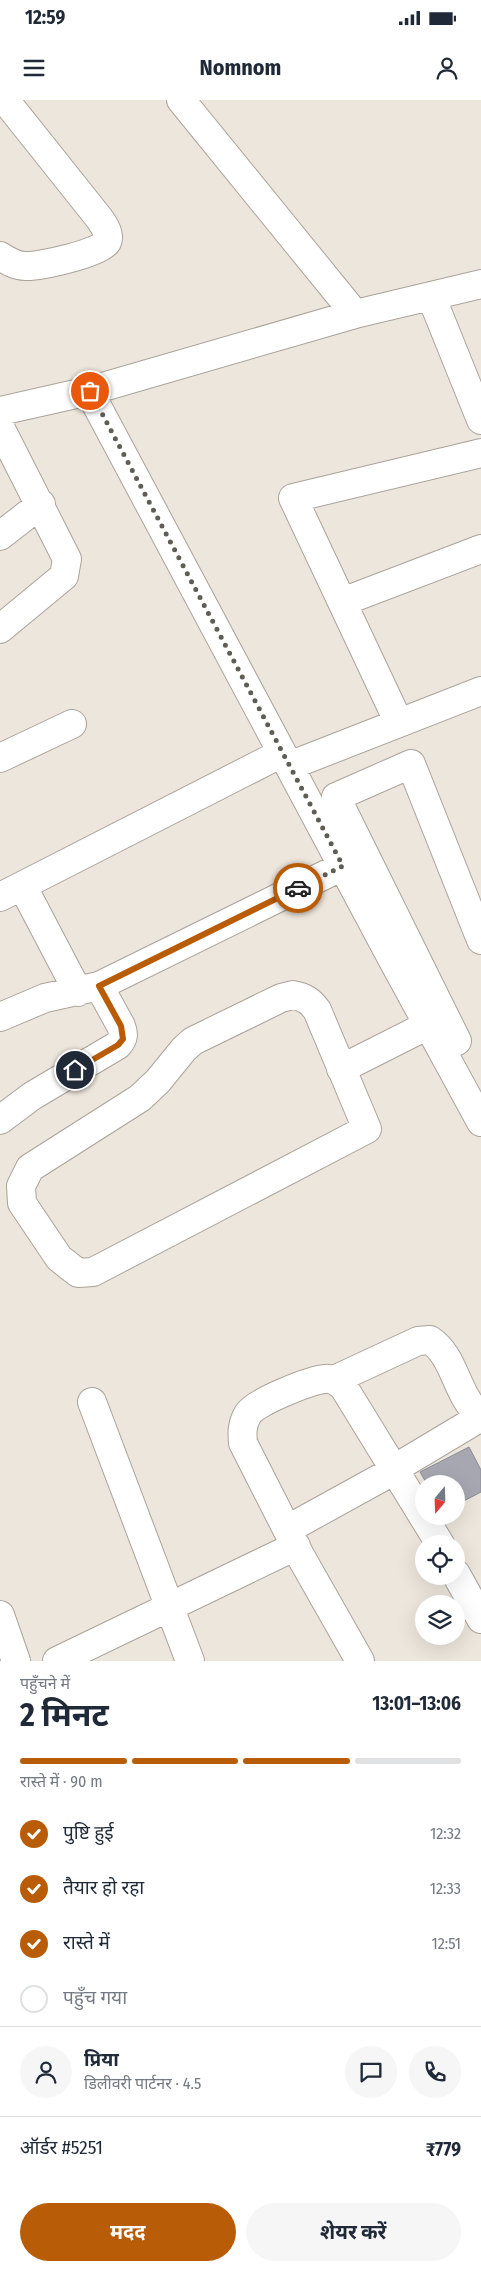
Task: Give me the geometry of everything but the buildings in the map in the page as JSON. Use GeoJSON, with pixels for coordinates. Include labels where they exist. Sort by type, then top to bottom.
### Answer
{"type":"FeatureCollection","features":[{"type":"Feature","properties":{"kind":"street"},"geometry":{"type":"LineString","coordinates":[[0,256],[14,264],[34,266],[98,250],[107,242],[108,237],[99,218],[5,100]]}},
{"type":"Feature","properties":{"kind":"street"},"geometry":{"type":"LineString","coordinates":[[181,100],[355,314]]}},
{"type":"Feature","properties":{"kind":"street"},"geometry":{"type":"LineString","coordinates":[[0,411],[90,391],[355,314],[481,284]]}},
{"type":"Feature","properties":{"kind":"street"},"geometry":{"type":"LineString","coordinates":[[431,296],[481,420]]}},
{"type":"Feature","properties":{"kind":"street"},"geometry":{"type":"LineString","coordinates":[[90,391],[343,866],[401,952],[476,1092],[481,1122]]}},
{"type":"Feature","properties":{"kind":"street"},"geometry":{"type":"LineString","coordinates":[[0,427],[68,559],[64,576],[0,629]]}},
{"type":"Feature","properties":{"kind":"street"},"geometry":{"type":"LineString","coordinates":[[399,723],[293,498],[481,453]]}},
{"type":"Feature","properties":{"kind":"street"},"geometry":{"type":"LineString","coordinates":[[0,536],[41,504]]}},
{"type":"Feature","properties":{"kind":"street"},"geometry":{"type":"LineString","coordinates":[[342,602],[481,550]]}},
{"type":"Feature","properties":{"kind":"street"},"geometry":{"type":"LineString","coordinates":[[0,1120],[32,1096],[118,1045],[123,1039],[121,1026],[11,892],[285,760],[399,723],[481,690]]}},
{"type":"Feature","properties":{"kind":"street"},"geometry":{"type":"LineString","coordinates":[[0,758],[72,724]]}},
{"type":"Feature","properties":{"kind":"street"},"geometry":{"type":"LineString","coordinates":[[476,1092],[428,1025],[401,952],[336,797],[411,764],[481,940]]}},
{"type":"Feature","properties":{"kind":"street"},"geometry":{"type":"LineString","coordinates":[[0,1018],[45,998],[89,989],[343,866]]}},
{"type":"Feature","properties":{"kind":"street"},"geometry":{"type":"LineString","coordinates":[[293,995],[302,996],[310,1001],[317,1010],[342,1069],[366,1129],[93,1272],[78,1273],[59,1258],[22,1203],[21,1186],[30,1168],[140,1098],[158,1081],[184,1048],[281,998],[293,995]]}},
{"type":"Feature","properties":{"kind":"street"},"geometry":{"type":"LineString","coordinates":[[342,1069],[428,1025]]}},
{"type":"Feature","properties":{"kind":"street"},"geometry":{"type":"LineString","coordinates":[[57,1661],[169,1606],[292,1538],[395,1470],[398,1466],[481,1417],[468,1404],[440,1349],[430,1340],[418,1341],[334,1380]]}},
{"type":"Feature","properties":{"kind":"street"},"geometry":{"type":"LineString","coordinates":[[360,1661],[292,1538],[243,1443],[242,1427],[249,1412],[261,1403],[313,1382],[326,1379],[334,1380],[342,1386],[435,1535]]}},
{"type":"Feature","properties":{"kind":"street"},"geometry":{"type":"LineString","coordinates":[[92,1402],[190,1661]]}},
{"type":"Feature","properties":{"kind":"street"},"geometry":{"type":"LineString","coordinates":[[462,1585],[481,1619]]}},
{"type":"Feature","properties":{"kind":"street"},"geometry":{"type":"LineString","coordinates":[[0,1615],[16,1661]]}},
{"type":"Feature","properties":{"kind":"way so far"},"geometry":{"type":"LineString","coordinates":[[90,391],[343,866],[298,888]]}},
{"type":"Feature","properties":{"kind":"route"},"geometry":{"type":"LineString","coordinates":[[75,1070],[118,1045],[123,1039],[124,1032],[99,986],[298,888]]}}]}
